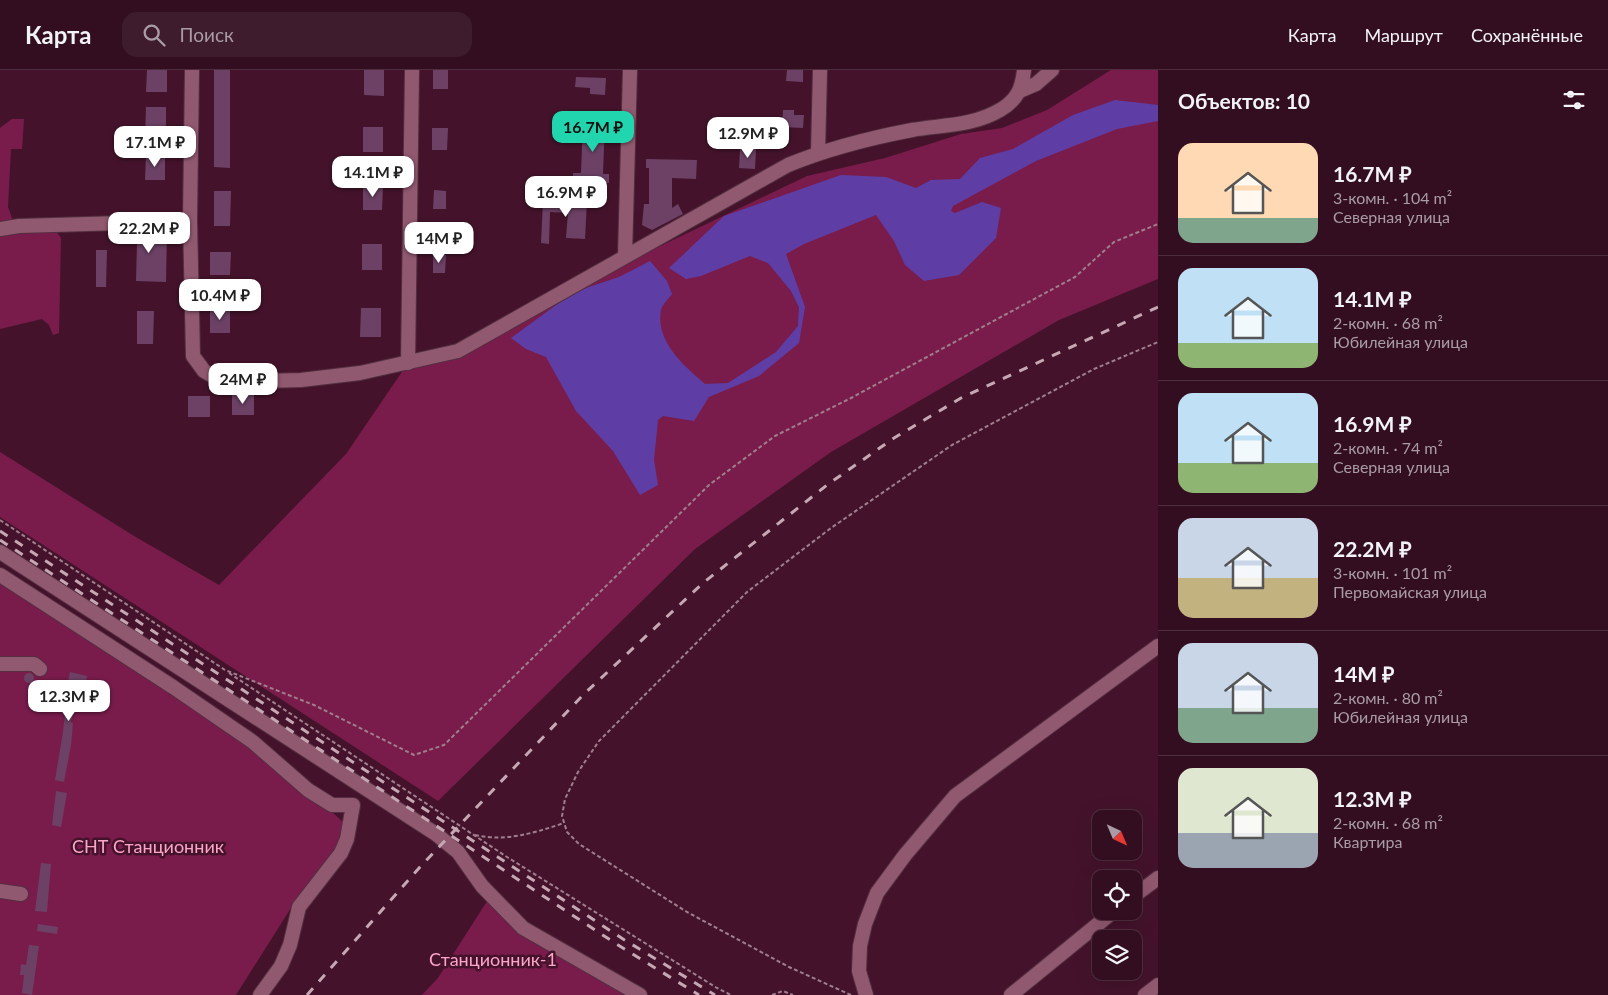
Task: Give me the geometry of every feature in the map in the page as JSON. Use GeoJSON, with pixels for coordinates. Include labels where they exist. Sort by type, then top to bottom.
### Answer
{"type":"FeatureCollection","features":[{"type":"Feature","properties":{"kind":"street"},"geometry":{"type":"LineString","coordinates":[[192,70],[190,221],[193,356],[204,371],[223,382],[301,380],[360,373],[458,351],[779,170],[818,152],[912,130],[983,118],[1002,109],[1052,70]]}},
{"type":"Feature","properties":{"kind":"street"},"geometry":{"type":"LineString","coordinates":[[408,363],[412,70]]}},
{"type":"Feature","properties":{"kind":"street"},"geometry":{"type":"LineString","coordinates":[[625,256],[630,70]]}},
{"type":"Feature","properties":{"kind":"street"},"geometry":{"type":"LineString","coordinates":[[818,152],[820,70]]}},
{"type":"Feature","properties":{"kind":"street"},"geometry":{"type":"LineString","coordinates":[[1019,94],[1024,70]]}},
{"type":"Feature","properties":{"kind":"street"},"geometry":{"type":"LineString","coordinates":[[0,228],[190,221]]}},
{"type":"Feature","properties":{"kind":"street"},"geometry":{"type":"LineString","coordinates":[[0,552],[368,792],[436,834],[458,852],[482,886],[523,928],[640,995]]}},
{"type":"Feature","properties":{"kind":"street"},"geometry":{"type":"LineString","coordinates":[[0,575],[173,687],[245,737],[308,790],[332,805],[354,805]]}},
{"type":"Feature","properties":{"kind":"street"},"geometry":{"type":"LineString","coordinates":[[866,995],[859,971],[860,946],[865,924],[877,893],[905,856],[956,796],[1158,646]]}},
{"type":"Feature","properties":{"kind":"street"},"geometry":{"type":"LineString","coordinates":[[0,664],[34,664],[40,669]]}},
{"type":"Feature","properties":{"kind":"street"},"geometry":{"type":"LineString","coordinates":[[260,995],[281,966],[290,945],[299,907],[341,853],[348,839],[350,813],[354,805],[368,792]]}},
{"type":"Feature","properties":{"kind":"street"},"geometry":{"type":"LineString","coordinates":[[1142,890],[1158,878]]}},
{"type":"Feature","properties":{"kind":"street"},"geometry":{"type":"LineString","coordinates":[[0,890],[21,894]]}},
{"type":"Feature","properties":{"kind":"street"},"geometry":{"type":"LineString","coordinates":[[1011,995],[1103,920]]}},
{"type":"Feature","properties":{"kind":"street"},"geometry":{"type":"LineString","coordinates":[[1145,995],[1158,985]]}},
{"type":"Feature","properties":{"kind":"path"},"geometry":{"type":"LineString","coordinates":[[225,670],[314,705],[414,755],[444,745],[709,485],[775,436],[851,398],[1075,277],[1114,242],[1158,224]]}},
{"type":"Feature","properties":{"kind":"path"},"geometry":{"type":"LineString","coordinates":[[851,995],[789,967],[687,912],[579,844],[567,832],[562,816],[566,799],[578,772],[599,741],[747,592],[831,528],[952,446],[1094,369],[1158,342]]}},
{"type":"Feature","properties":{"kind":"path"},"geometry":{"type":"LineString","coordinates":[[0,520],[473,835],[717,988],[732,995]]}},
{"type":"Feature","properties":{"kind":"path"},"geometry":{"type":"LineString","coordinates":[[473,835],[492,839],[527,835],[564,823]]}},
{"type":"Feature","properties":{"kind":"path"},"geometry":{"type":"LineString","coordinates":[[772,995],[783,991],[793,995]]}},
{"type":"Feature","properties":{"kind":"green space"},"geometry":{"type":"Polygon","coordinates":[[[1111,70],[1158,70],[1158,279],[1059,320],[831,452],[695,549],[438,801],[0,517],[0,452],[134,536],[219,585],[346,454],[408,363],[458,351],[631,260],[807,176],[885,158],[961,134],[1002,128],[1047,110],[1111,70]]]}},
{"type":"Feature","properties":{"kind":"green space"},"geometry":{"type":"Polygon","coordinates":[[[12,119],[24,119],[22,149],[11,149],[8,207],[13,221],[55,230],[61,238],[59,333],[53,335],[49,325],[42,319],[0,329],[0,128],[12,119]]]}},
{"type":"Feature","properties":{"kind":"green space","name":"СНТ Станционник"},"geometry":{"type":"Polygon","coordinates":[[[0,569],[260,746],[344,823],[343,839],[296,900],[236,995],[0,995],[0,569]]]}},
{"type":"Feature","properties":{"kind":"green space","name":"Станционник-1"},"geometry":{"type":"Polygon","coordinates":[[[489,898],[517,931],[626,995],[422,995],[438,978],[489,898]]]}},
{"type":"Feature","properties":{"kind":"shaded area"},"geometry":{"type":"Polygon","coordinates":[[[1115,100],[1158,105],[1158,121],[1117,129],[1036,161],[953,206],[951,211],[955,213],[982,202],[1001,208],[996,238],[959,275],[924,281],[905,265],[894,241],[876,215],[804,244],[786,254],[805,307],[799,343],[759,376],[709,397],[694,421],[663,416],[658,420],[654,460],[658,485],[640,495],[613,451],[576,411],[546,357],[526,349],[511,338],[574,292],[619,277],[650,261],[667,281],[672,294],[661,310],[660,321],[662,332],[673,352],[705,384],[728,383],[776,352],[798,326],[799,307],[791,291],[768,263],[750,256],[701,276],[686,279],[669,268],[724,216],[841,175],[886,177],[916,188],[931,180],[960,179],[980,158],[1013,149],[1073,115],[1115,100]]]}},
{"type":"Feature","properties":{"kind":"building"},"geometry":{"type":"Polygon","coordinates":[[[147,70],[167,70],[167,92],[146,92],[147,70]]]}},
{"type":"Feature","properties":{"kind":"building"},"geometry":{"type":"Polygon","coordinates":[[[214,70],[230,70],[230,168],[214,167],[214,70]]]}},
{"type":"Feature","properties":{"kind":"building"},"geometry":{"type":"Polygon","coordinates":[[[364,70],[384,70],[384,96],[364,95],[364,70]]]}},
{"type":"Feature","properties":{"kind":"building"},"geometry":{"type":"Polygon","coordinates":[[[433,70],[448,70],[448,89],[433,89],[433,70]]]}},
{"type":"Feature","properties":{"kind":"building"},"geometry":{"type":"Polygon","coordinates":[[[787,70],[803,70],[803,82],[786,81],[787,70]]]}},
{"type":"Feature","properties":{"kind":"building"},"geometry":{"type":"Polygon","coordinates":[[[576,77],[606,78],[605,95],[590,94],[590,88],[575,87],[576,77]]]}},
{"type":"Feature","properties":{"kind":"building"},"geometry":{"type":"Polygon","coordinates":[[[146,107],[166,107],[166,138],[145,138],[146,107]]]}},
{"type":"Feature","properties":{"kind":"building"},"geometry":{"type":"Polygon","coordinates":[[[783,110],[794,110],[794,115],[804,115],[803,128],[782,127],[783,110]]]}},
{"type":"Feature","properties":{"kind":"building"},"geometry":{"type":"Polygon","coordinates":[[[583,120],[605,121],[603,174],[609,174],[609,183],[573,181],[573,173],[581,173],[583,120]]]}},
{"type":"Feature","properties":{"kind":"building"},"geometry":{"type":"Polygon","coordinates":[[[363,127],[383,127],[383,152],[363,152],[363,127]]]}},
{"type":"Feature","properties":{"kind":"building"},"geometry":{"type":"Polygon","coordinates":[[[432,128],[448,128],[447,150],[432,150],[432,128]]]}},
{"type":"Feature","properties":{"kind":"building"},"geometry":{"type":"Polygon","coordinates":[[[740,149],[756,149],[755,169],[739,168],[740,149]]]}},
{"type":"Feature","properties":{"kind":"building"},"geometry":{"type":"Polygon","coordinates":[[[146,155],[165,155],[165,180],[145,180],[146,155]]]}},
{"type":"Feature","properties":{"kind":"building"},"geometry":{"type":"Polygon","coordinates":[[[646,159],[697,160],[696,179],[672,178],[672,208],[678,204],[683,214],[652,230],[642,225],[644,204],[649,204],[649,168],[646,168],[646,159]]]}},
{"type":"Feature","properties":{"kind":"building"},"geometry":{"type":"Polygon","coordinates":[[[363,186],[383,187],[382,210],[363,210],[363,186]]]}},
{"type":"Feature","properties":{"kind":"building"},"geometry":{"type":"Polygon","coordinates":[[[434,190],[446,191],[446,209],[433,209],[434,190]]]}},
{"type":"Feature","properties":{"kind":"building"},"geometry":{"type":"Polygon","coordinates":[[[214,191],[231,191],[230,226],[214,226],[214,191]]]}},
{"type":"Feature","properties":{"kind":"building"},"geometry":{"type":"Polygon","coordinates":[[[563,199],[587,200],[585,239],[566,238],[568,213],[550,212],[549,244],[541,243],[543,200],[563,201],[563,199]]]}},
{"type":"Feature","properties":{"kind":"building"},"geometry":{"type":"Polygon","coordinates":[[[167,230],[166,282],[136,281],[137,243],[120,243],[120,232],[167,230]]]}},
{"type":"Feature","properties":{"kind":"building"},"geometry":{"type":"Polygon","coordinates":[[[362,244],[382,244],[382,270],[362,270],[362,244]]]}},
{"type":"Feature","properties":{"kind":"building"},"geometry":{"type":"Polygon","coordinates":[[[96,250],[107,250],[106,287],[96,287],[96,250]]]}},
{"type":"Feature","properties":{"kind":"building"},"geometry":{"type":"Polygon","coordinates":[[[210,252],[231,252],[230,275],[210,275],[210,252]]]}},
{"type":"Feature","properties":{"kind":"building"},"geometry":{"type":"Polygon","coordinates":[[[433,255],[446,255],[445,273],[433,273],[433,255]]]}},
{"type":"Feature","properties":{"kind":"building"},"geometry":{"type":"Polygon","coordinates":[[[361,308],[381,308],[381,337],[360,337],[361,308]]]}},
{"type":"Feature","properties":{"kind":"building"},"geometry":{"type":"Polygon","coordinates":[[[210,310],[230,310],[230,333],[210,333],[210,310]]]}},
{"type":"Feature","properties":{"kind":"building"},"geometry":{"type":"Polygon","coordinates":[[[137,311],[154,311],[153,344],[137,344],[137,311]]]}},
{"type":"Feature","properties":{"kind":"building"},"geometry":{"type":"Polygon","coordinates":[[[232,394],[254,395],[254,415],[232,415],[232,394]]]}},
{"type":"Feature","properties":{"kind":"building"},"geometry":{"type":"Polygon","coordinates":[[[188,396],[210,396],[210,417],[188,417],[188,396]]]}},
{"type":"Feature","properties":{"kind":"building"},"geometry":{"type":"Polygon","coordinates":[[[70,672],[87,676],[85,687],[80,685],[71,722],[73,723],[71,745],[64,782],[55,780],[63,732],[65,712],[62,712],[70,672]]]}},
{"type":"Feature","properties":{"kind":"building"},"geometry":{"type":"Polygon","coordinates":[[[27,673],[31,673],[34,678],[33,682],[27,683],[24,680],[24,676],[27,673]]]}},
{"type":"Feature","properties":{"kind":"building"},"geometry":{"type":"Polygon","coordinates":[[[56,791],[67,793],[61,827],[52,825],[56,791]]]}},
{"type":"Feature","properties":{"kind":"building"},"geometry":{"type":"Polygon","coordinates":[[[41,863],[51,864],[47,912],[35,911],[41,863]]]}},
{"type":"Feature","properties":{"kind":"building"},"geometry":{"type":"Polygon","coordinates":[[[38,924],[58,927],[57,934],[37,931],[38,924]]]}},
{"type":"Feature","properties":{"kind":"building"},"geometry":{"type":"Polygon","coordinates":[[[29,945],[39,946],[32,995],[22,993],[24,975],[20,975],[21,964],[26,965],[29,945]]]}},
{"type":"Feature","properties":{"kind":"railway"},"geometry":{"type":"LineString","coordinates":[[307,995],[420,867],[584,694],[703,583],[827,485],[894,438],[961,398],[1158,307]]}},
{"type":"Feature","properties":{"kind":"railway"},"geometry":{"type":"LineString","coordinates":[[0,531],[623,939],[715,995]]}},
{"type":"Feature","properties":{"kind":"railway"},"geometry":{"type":"LineString","coordinates":[[0,540],[618,945],[699,995]]}}]}
